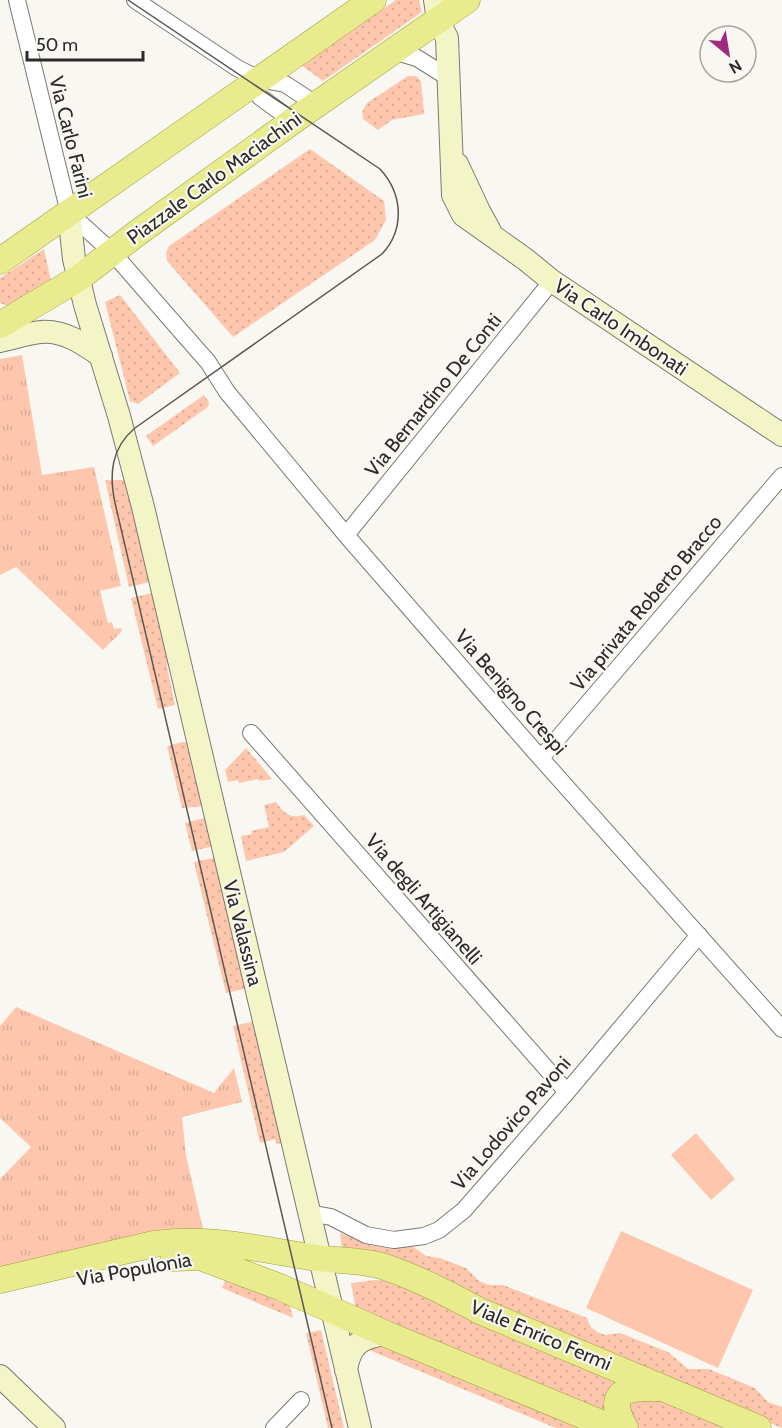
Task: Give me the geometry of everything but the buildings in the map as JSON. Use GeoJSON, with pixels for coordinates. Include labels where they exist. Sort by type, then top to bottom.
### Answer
{"type":"FeatureCollection","features":[{"type":"Feature","properties":{"kind":"main road"},"geometry":{"type":"LineString","coordinates":[[0,261],[69,213],[249,77],[373,0]]}},
{"type":"Feature","properties":{"kind":"main road","name":"Piazzale Carlo Maciachini"},"geometry":{"type":"LineString","coordinates":[[3,325],[78,278],[393,51],[437,10],[467,0]]}},
{"type":"Feature","properties":{"kind":"main road"},"geometry":{"type":"LineString","coordinates":[[437,10],[434,44],[448,99]]}},
{"type":"Feature","properties":{"kind":"main road"},"geometry":{"type":"LineString","coordinates":[[437,10],[447,38],[452,153],[494,237]]}},
{"type":"Feature","properties":{"kind":"main road","name":"Via Carlo Imbonati"},"geometry":{"type":"LineString","coordinates":[[452,153],[453,195],[462,215],[552,281],[782,435]]}},
{"type":"Feature","properties":{"kind":"main road"},"geometry":{"type":"LineString","coordinates":[[69,213],[78,278],[101,356]]}},
{"type":"Feature","properties":{"kind":"main road","name":"Piazzale Carlo Maciachini"},"geometry":{"type":"LineString","coordinates":[[3,325],[60,334],[72,338],[101,356]]}},
{"type":"Feature","properties":{"kind":"main road","name":"Via Valassina"},"geometry":{"type":"LineString","coordinates":[[101,356],[143,507],[360,1428]]}},
{"type":"Feature","properties":{"kind":"main road","name":"Via Populonia"},"geometry":{"type":"LineString","coordinates":[[0,1280],[154,1244],[177,1242],[219,1242],[320,1258]]}},
{"type":"Feature","properties":{"kind":"main road","name":"Via Populonia"},"geometry":{"type":"LineString","coordinates":[[0,1296],[168,1258],[200,1257],[280,1287],[332,1310]]}},
{"type":"Feature","properties":{"kind":"main road","name":"Viale Enrico Fermi"},"geometry":{"type":"LineString","coordinates":[[320,1258],[381,1266],[397,1271],[480,1311],[758,1428]]}},
{"type":"Feature","properties":{"kind":"main road"},"geometry":{"type":"LineString","coordinates":[[332,1310],[613,1428]]}},
{"type":"Feature","properties":{"kind":"main road"},"geometry":{"type":"LineString","coordinates":[[345,1370],[348,1357],[355,1345],[371,1336],[386,1334]]}},
{"type":"Feature","properties":{"kind":"main road"},"geometry":{"type":"LineString","coordinates":[[0,1376],[54,1428]]}},
{"type":"Feature","properties":{"kind":"main road"},"geometry":{"type":"LineString","coordinates":[[625,1428],[616,1408],[624,1392],[634,1387],[664,1388]]}},
{"type":"Feature","properties":{"kind":"street","name":"Via Carlo Farini"},"geometry":{"type":"LineString","coordinates":[[17,0],[69,213]]}},
{"type":"Feature","properties":{"kind":"street"},"geometry":{"type":"LineString","coordinates":[[135,0],[249,77]]}},
{"type":"Feature","properties":{"kind":"street"},"geometry":{"type":"LineString","coordinates":[[393,51],[417,58],[441,73]]}},
{"type":"Feature","properties":{"kind":"street","name":"Piazzale Carlo Maciachini"},"geometry":{"type":"LineString","coordinates":[[249,77],[285,84],[317,105]]}},
{"type":"Feature","properties":{"kind":"street","name":"Piazzale Carlo Maciachini"},"geometry":{"type":"LineString","coordinates":[[249,77],[263,99],[286,116]]}},
{"type":"Feature","properties":{"kind":"street","name":"Piazzale Carlo Maciachini"},"geometry":{"type":"LineString","coordinates":[[69,213],[112,252],[203,356],[217,376]]}},
{"type":"Feature","properties":{"kind":"street","name":"Via Bernardino De Conti"},"geometry":{"type":"LineString","coordinates":[[346,536],[552,281]]}},
{"type":"Feature","properties":{"kind":"street","name":"Via Benigno Crespi"},"geometry":{"type":"LineString","coordinates":[[217,376],[227,392],[346,536],[782,1029]]}},
{"type":"Feature","properties":{"kind":"street","name":"Via privata Roberto Bracco"},"geometry":{"type":"LineString","coordinates":[[541,758],[782,476]]}},
{"type":"Feature","properties":{"kind":"street","name":"Via degli Artigianelli"},"geometry":{"type":"LineString","coordinates":[[251,733],[567,1092]]}},
{"type":"Feature","properties":{"kind":"street","name":"Via Lodovico Pavoni"},"geometry":{"type":"LineString","coordinates":[[309,1213],[331,1217],[366,1235],[394,1240],[424,1236],[440,1230],[464,1210],[699,935]]}},
{"type":"Feature","properties":{"kind":"street"},"geometry":{"type":"LineString","coordinates":[[274,1428],[301,1400]]}},
{"type":"Feature","properties":{"kind":"green space"},"geometry":{"type":"Polygon","coordinates":[[[396,0],[419,0],[422,12],[323,81],[301,65],[396,0]]]}},
{"type":"Feature","properties":{"kind":"green space"},"geometry":{"type":"Polygon","coordinates":[[[408,76],[416,76],[421,81],[424,114],[392,120],[378,130],[363,119],[362,112],[367,103],[408,76]]]}},
{"type":"Feature","properties":{"kind":"green space"},"geometry":{"type":"Polygon","coordinates":[[[310,149],[384,201],[386,220],[375,240],[233,337],[167,261],[166,253],[169,246],[310,149]]]}},
{"type":"Feature","properties":{"kind":"green space"},"geometry":{"type":"Polygon","coordinates":[[[44,249],[51,281],[8,306],[0,303],[0,278],[44,249]]]}},
{"type":"Feature","properties":{"kind":"green space"},"geometry":{"type":"Polygon","coordinates":[[[120,295],[180,373],[138,404],[130,401],[105,302],[120,295]]]}},
{"type":"Feature","properties":{"kind":"green space"},"geometry":{"type":"Polygon","coordinates":[[[22,355],[42,475],[94,467],[121,586],[100,591],[108,623],[112,622],[114,629],[121,628],[122,631],[103,650],[16,567],[0,575],[0,359],[22,355]]]}},
{"type":"Feature","properties":{"kind":"green space"},"geometry":{"type":"Polygon","coordinates":[[[204,395],[209,402],[208,407],[153,446],[146,436],[204,395]]]}},
{"type":"Feature","properties":{"kind":"green space"},"geometry":{"type":"Polygon","coordinates":[[[123,477],[129,478],[153,581],[129,587],[105,480],[123,480],[123,477]]]}},
{"type":"Feature","properties":{"kind":"green space"},"geometry":{"type":"Polygon","coordinates":[[[156,592],[169,652],[167,667],[175,705],[158,709],[131,598],[156,592]]]}},
{"type":"Feature","properties":{"kind":"green space"},"geometry":{"type":"Polygon","coordinates":[[[182,742],[190,743],[206,806],[182,808],[167,746],[182,742]]]}},
{"type":"Feature","properties":{"kind":"green space"},"geometry":{"type":"Polygon","coordinates":[[[246,748],[272,779],[228,782],[225,770],[246,748]]]}},
{"type":"Feature","properties":{"kind":"green space"},"geometry":{"type":"Polygon","coordinates":[[[276,802],[287,814],[304,815],[314,826],[284,852],[246,861],[241,836],[269,827],[264,805],[276,802]]]}},
{"type":"Feature","properties":{"kind":"green space"},"geometry":{"type":"Polygon","coordinates":[[[208,817],[215,846],[192,851],[185,823],[208,817]]]}},
{"type":"Feature","properties":{"kind":"green space"},"geometry":{"type":"Polygon","coordinates":[[[218,857],[248,988],[226,993],[194,862],[218,857]]]}},
{"type":"Feature","properties":{"kind":"green space"},"geometry":{"type":"Polygon","coordinates":[[[16,1007],[214,1093],[234,1068],[242,1102],[182,1117],[186,1155],[203,1229],[167,1230],[0,1270],[0,1179],[31,1147],[0,1118],[0,1026],[16,1007]]]}},
{"type":"Feature","properties":{"kind":"green space"},"geometry":{"type":"Polygon","coordinates":[[[256,1021],[281,1143],[276,1144],[275,1139],[260,1143],[233,1026],[256,1021]]]}},
{"type":"Feature","properties":{"kind":"green space"},"geometry":{"type":"Polygon","coordinates":[[[696,1133],[735,1179],[711,1200],[671,1155],[696,1133]]]}},
{"type":"Feature","properties":{"kind":"green space"},"geometry":{"type":"Polygon","coordinates":[[[621,1231],[753,1290],[718,1368],[586,1308],[621,1231]]]}},
{"type":"Feature","properties":{"kind":"green space"},"geometry":{"type":"Polygon","coordinates":[[[340,1233],[362,1242],[411,1245],[426,1256],[440,1258],[466,1268],[479,1281],[489,1285],[503,1285],[587,1318],[591,1327],[597,1332],[605,1335],[620,1333],[668,1352],[688,1369],[709,1369],[755,1388],[768,1402],[782,1407],[782,1428],[643,1371],[497,1305],[407,1261],[388,1255],[342,1249],[340,1233]]]}},
{"type":"Feature","properties":{"kind":"green space"},"geometry":{"type":"Polygon","coordinates":[[[226,1279],[290,1306],[293,1318],[222,1288],[226,1279]]]}},
{"type":"Feature","properties":{"kind":"green space"},"geometry":{"type":"Polygon","coordinates":[[[387,1281],[400,1286],[581,1362],[621,1383],[608,1417],[356,1310],[351,1283],[387,1281]]]}},
{"type":"Feature","properties":{"kind":"green space"},"geometry":{"type":"Polygon","coordinates":[[[321,1330],[344,1428],[328,1428],[306,1333],[321,1330]]]}},
{"type":"Feature","properties":{"kind":"green space"},"geometry":{"type":"Polygon","coordinates":[[[379,1344],[592,1428],[556,1428],[369,1350],[379,1344]]]}},
{"type":"Feature","properties":{"kind":"green space"},"geometry":{"type":"Polygon","coordinates":[[[642,1390],[738,1428],[635,1428],[626,1417],[630,1397],[642,1390]]]}},
{"type":"Feature","properties":{"kind":"tram line"},"geometry":{"type":"LineString","coordinates":[[128,0],[380,169],[388,179],[397,200],[398,223],[395,234],[382,254],[135,428],[121,444],[112,472],[115,503],[332,1428]]}}]}
